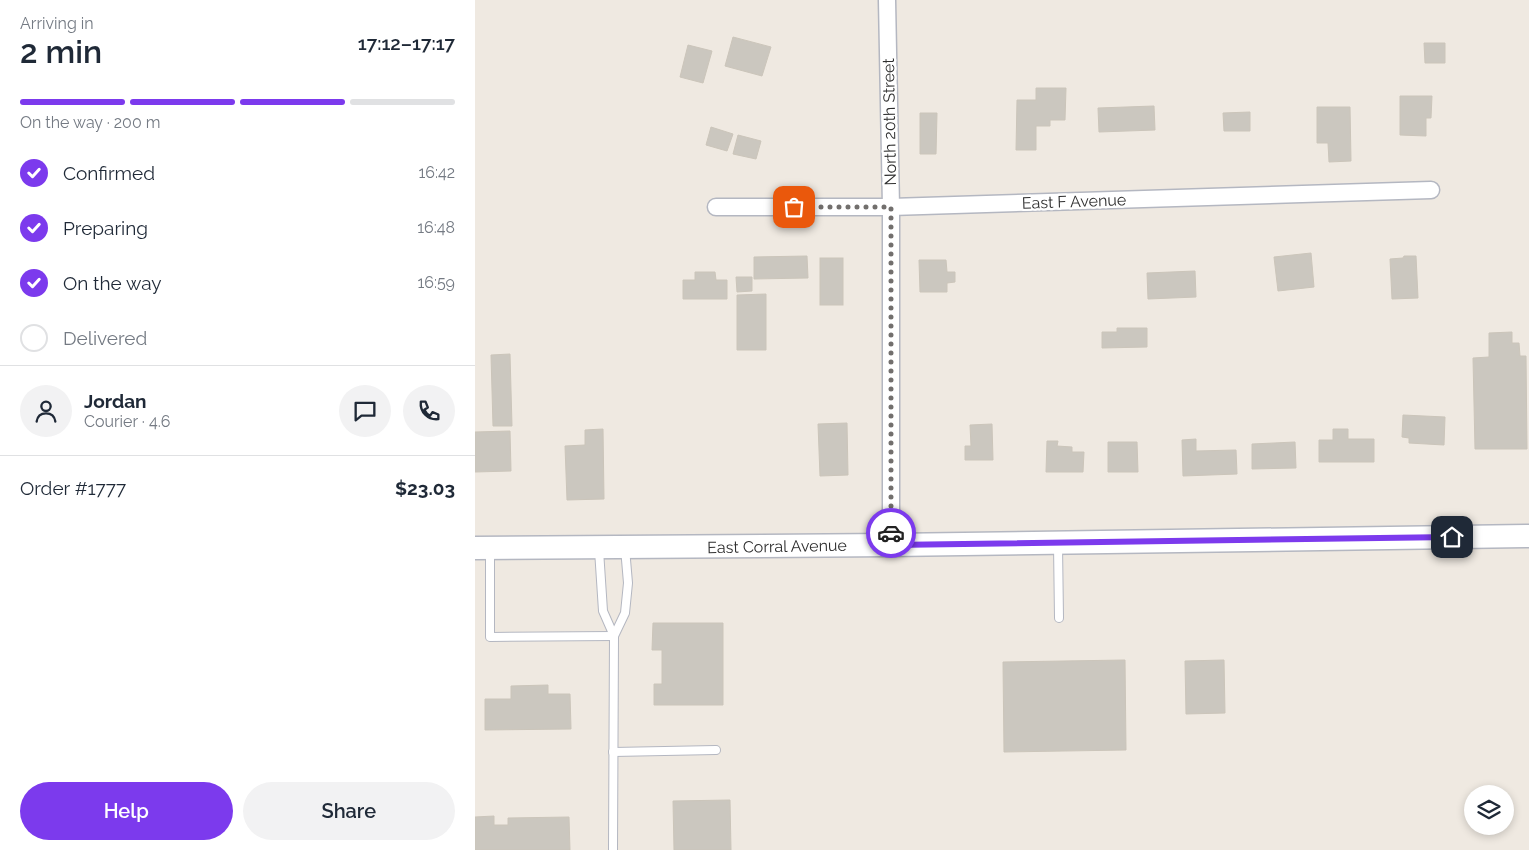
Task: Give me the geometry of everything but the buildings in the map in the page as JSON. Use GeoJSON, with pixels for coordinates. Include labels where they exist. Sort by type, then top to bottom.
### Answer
{"type":"FeatureCollection","features":[{"type":"Feature","properties":{"kind":"main road","name":"East Corral Avenue"},"geometry":{"type":"LineString","coordinates":[[482,549],[1529,536]]}},
{"type":"Feature","properties":{"kind":"street","name":"North 20th Street"},"geometry":{"type":"LineString","coordinates":[[887,0],[891,207],[891,545]]}},
{"type":"Feature","properties":{"kind":"street","name":"East F Avenue"},"geometry":{"type":"LineString","coordinates":[[716,208],[891,207],[1431,190]]}},
{"type":"Feature","properties":{"kind":"lane"},"geometry":{"type":"LineString","coordinates":[[1058,542],[1059,618]]}},
{"type":"Feature","properties":{"kind":"lane"},"geometry":{"type":"LineString","coordinates":[[599,548],[603,611],[614,636],[613,850]]}},
{"type":"Feature","properties":{"kind":"lane"},"geometry":{"type":"LineString","coordinates":[[614,636],[625,613],[628,584],[625,548]]}},
{"type":"Feature","properties":{"kind":"lane"},"geometry":{"type":"LineString","coordinates":[[482,549],[490,637],[614,636]]}},
{"type":"Feature","properties":{"kind":"lane"},"geometry":{"type":"LineString","coordinates":[[613,752],[716,750]]}},
{"type":"Feature","properties":{"kind":"way so far"},"geometry":{"type":"LineString","coordinates":[[794,207],[891,207],[891,533]]}},
{"type":"Feature","properties":{"kind":"route"},"geometry":{"type":"LineString","coordinates":[[891,533],[891,545],[1452,537]]}}]}
